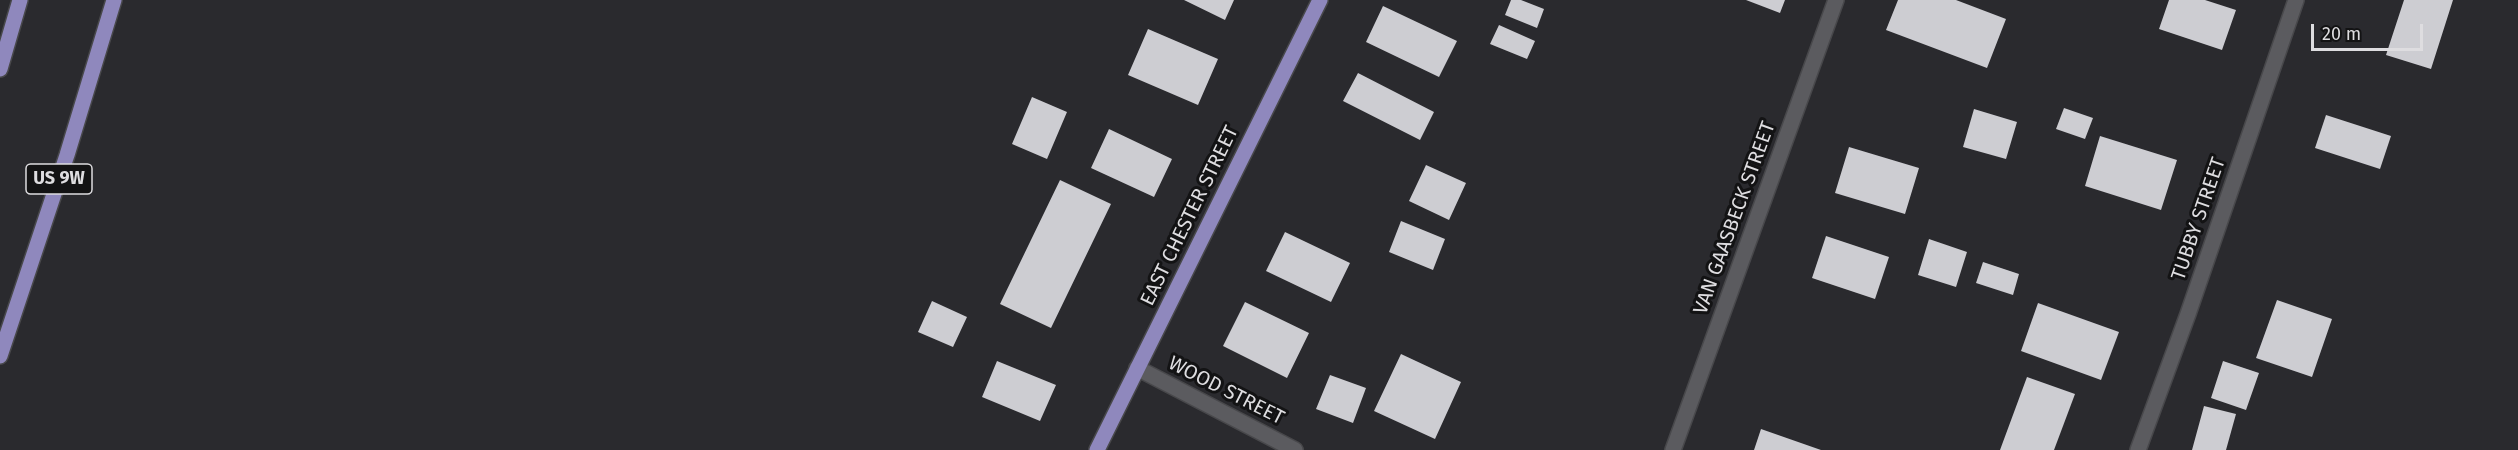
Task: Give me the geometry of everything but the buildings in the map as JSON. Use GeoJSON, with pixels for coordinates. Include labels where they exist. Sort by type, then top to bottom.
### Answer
{"type":"FeatureCollection","features":[{"type":"Feature","properties":{"kind":"main road"},"geometry":{"type":"LineString","coordinates":[[0,69],[20,0]]}},
{"type":"Feature","properties":{"kind":"main road","name":"US 9W"},"geometry":{"type":"LineString","coordinates":[[0,356],[67,155],[114,0]]}},
{"type":"Feature","properties":{"kind":"main road","name":"EAST CHESTER STREET"},"geometry":{"type":"LineString","coordinates":[[1097,450],[1320,0]]}},
{"type":"Feature","properties":{"kind":"street","name":"VAN GAASBECK STREET"},"geometry":{"type":"LineString","coordinates":[[1673,450],[1836,0]]}},
{"type":"Feature","properties":{"kind":"street","name":"TUBBY STREET"},"geometry":{"type":"LineString","coordinates":[[2138,450],[2192,303],[2296,0]]}},
{"type":"Feature","properties":{"kind":"street","name":"WOOD STREET"},"geometry":{"type":"LineString","coordinates":[[1137,369],[1295,450]]}}]}
